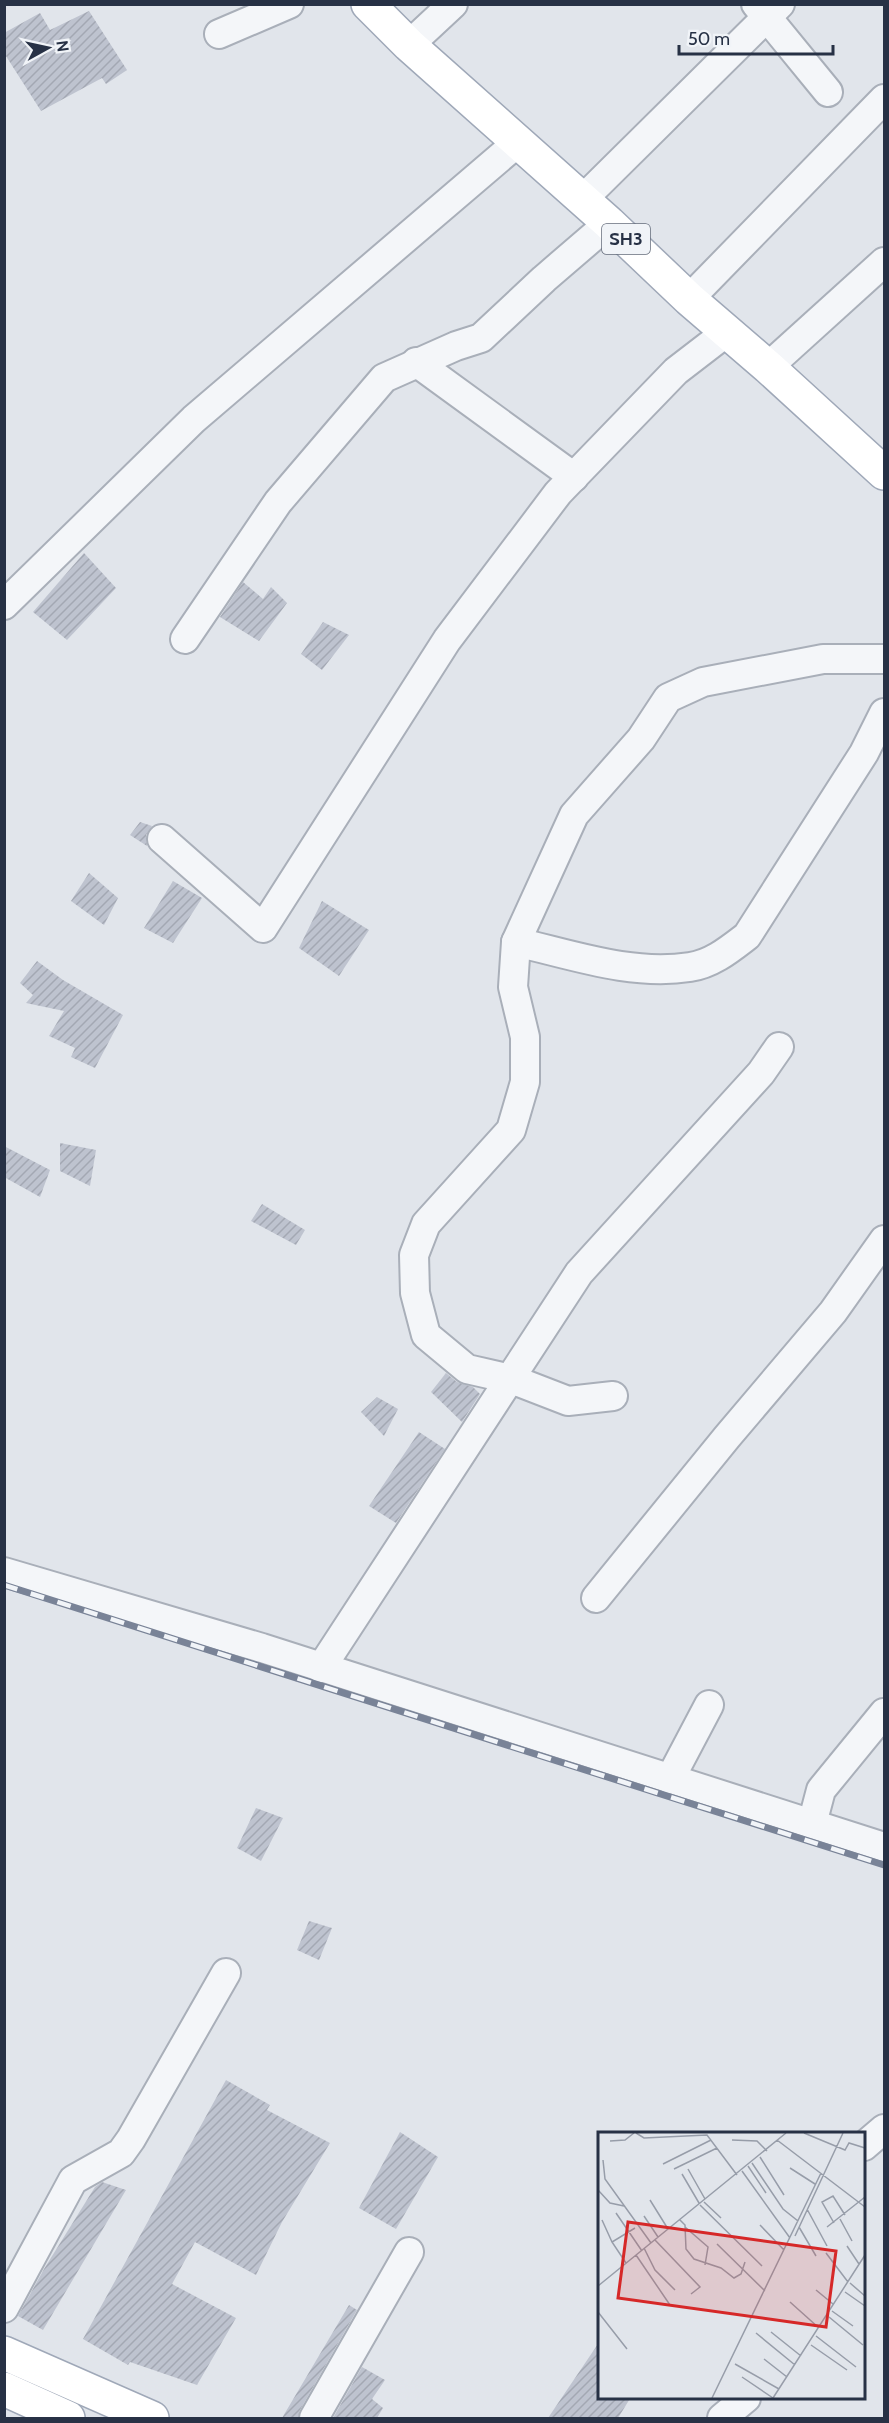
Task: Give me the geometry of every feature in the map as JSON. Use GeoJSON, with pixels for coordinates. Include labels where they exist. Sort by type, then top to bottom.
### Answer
{"type":"FeatureCollection","features":[{"type":"Feature","properties":{"kind":"main road","name":"SH3"},"geometry":{"type":"LineString","coordinates":[[368,4],[409,45],[689,299],[880,460]]}},
{"type":"Feature","properties":{"kind":"main road"},"geometry":{"type":"LineString","coordinates":[[4,2354],[152,2418]]}},
{"type":"Feature","properties":{"kind":"main road"},"geometry":{"type":"LineString","coordinates":[[4,2389],[68,2418]]}},
{"type":"Feature","properties":{"kind":"street"},"geometry":{"type":"LineString","coordinates":[[219,34],[289,4]]}},
{"type":"Feature","properties":{"kind":"street"},"geometry":{"type":"LineString","coordinates":[[409,45],[453,4]]}},
{"type":"Feature","properties":{"kind":"street"},"geometry":{"type":"LineString","coordinates":[[582,200],[767,8],[828,92]]}},
{"type":"Feature","properties":{"kind":"street"},"geometry":{"type":"LineString","coordinates":[[689,299],[885,99]]}},
{"type":"Feature","properties":{"kind":"street"},"geometry":{"type":"LineString","coordinates":[[4,605],[194,419],[517,143]]}},
{"type":"Feature","properties":{"kind":"street"},"geometry":{"type":"LineString","coordinates":[[185,639],[278,502],[384,378],[416,362],[481,338],[544,279],[609,224]]}},
{"type":"Feature","properties":{"kind":"street"},"geometry":{"type":"LineString","coordinates":[[768,367],[885,262]]}},
{"type":"Feature","properties":{"kind":"street"},"geometry":{"type":"LineString","coordinates":[[162,839],[263,928],[447,640],[558,493],[676,371],[728,331]]}},
{"type":"Feature","properties":{"kind":"street"},"geometry":{"type":"LineString","coordinates":[[416,362],[574,477]]}},
{"type":"Feature","properties":{"kind":"street"},"geometry":{"type":"LineString","coordinates":[[613,1396],[568,1401],[511,1379],[467,1369],[426,1335],[415,1293],[414,1255],[426,1224],[511,1130],[525,1082],[525,1037],[513,987],[516,942],[574,815],[641,739],[668,698],[703,682],[823,659],[885,659]]}},
{"type":"Feature","properties":{"kind":"street"},"geometry":{"type":"LineString","coordinates":[[516,942],[629,969],[692,967],[724,954],[747,936],[864,753],[885,713]]}},
{"type":"Feature","properties":{"kind":"street"},"geometry":{"type":"LineString","coordinates":[[321,1668],[579,1273],[761,1073],[779,1047]]}},
{"type":"Feature","properties":{"kind":"street"},"geometry":{"type":"LineString","coordinates":[[596,1598],[727,1437],[833,1312],[885,1240]]}},
{"type":"Feature","properties":{"kind":"street"},"geometry":{"type":"LineString","coordinates":[[4,1572],[321,1668],[885,1847]]}},
{"type":"Feature","properties":{"kind":"street"},"geometry":{"type":"LineString","coordinates":[[670,1779],[709,1705]]}},
{"type":"Feature","properties":{"kind":"street"},"geometry":{"type":"LineString","coordinates":[[812,1824],[821,1790],[885,1713]]}},
{"type":"Feature","properties":{"kind":"street"},"geometry":{"type":"LineString","coordinates":[[4,2308],[73,2180],[121,2153],[226,1973]]}},
{"type":"Feature","properties":{"kind":"street"},"geometry":{"type":"LineString","coordinates":[[865,2145],[885,2129]]}},
{"type":"Feature","properties":{"kind":"street"},"geometry":{"type":"LineString","coordinates":[[314,2418],[409,2252]]}},
{"type":"Feature","properties":{"kind":"street"},"geometry":{"type":"LineString","coordinates":[[722,2418],[744,2399]]}},
{"type":"Feature","properties":{"kind":"building"},"geometry":{"type":"Polygon","coordinates":[[[89,11],[127,70],[106,84],[102,78],[41,111],[4,53],[4,33],[40,13],[50,30],[89,11]]]}},
{"type":"Feature","properties":{"kind":"building"},"geometry":{"type":"Polygon","coordinates":[[[84,553],[116,588],[67,640],[33,612],[84,553]]]}},
{"type":"Feature","properties":{"kind":"building"},"geometry":{"type":"Polygon","coordinates":[[[243,582],[263,599],[271,587],[287,603],[259,641],[220,617],[243,582]]]}},
{"type":"Feature","properties":{"kind":"building"},"geometry":{"type":"Polygon","coordinates":[[[323,622],[349,635],[322,670],[301,654],[323,622]]]}},
{"type":"Feature","properties":{"kind":"building"},"geometry":{"type":"Polygon","coordinates":[[[140,822],[152,826],[146,835],[147,846],[130,835],[140,822]]]}},
{"type":"Feature","properties":{"kind":"building"},"geometry":{"type":"Polygon","coordinates":[[[89,873],[118,898],[104,925],[71,901],[89,873]]]}},
{"type":"Feature","properties":{"kind":"building"},"geometry":{"type":"Polygon","coordinates":[[[173,881],[202,898],[173,943],[144,928],[173,881]]]}},
{"type":"Feature","properties":{"kind":"building"},"geometry":{"type":"Polygon","coordinates":[[[322,901],[369,930],[339,976],[299,948],[322,901]]]}},
{"type":"Feature","properties":{"kind":"building"},"geometry":{"type":"Polygon","coordinates":[[[37,961],[63,980],[123,1015],[95,1068],[71,1057],[75,1048],[49,1036],[64,1011],[26,1003],[33,995],[20,983],[37,961]]]}},
{"type":"Feature","properties":{"kind":"building"},"geometry":{"type":"Polygon","coordinates":[[[60,1143],[96,1150],[90,1186],[60,1171],[60,1143]]]}},
{"type":"Feature","properties":{"kind":"building"},"geometry":{"type":"Polygon","coordinates":[[[4,1146],[50,1170],[40,1197],[4,1177],[4,1146]]]}},
{"type":"Feature","properties":{"kind":"building"},"geometry":{"type":"Polygon","coordinates":[[[262,1204],[305,1230],[296,1245],[251,1221],[262,1204]]]}},
{"type":"Feature","properties":{"kind":"building"},"geometry":{"type":"Polygon","coordinates":[[[446,1373],[457,1382],[473,1387],[480,1394],[462,1422],[431,1392],[446,1373]]]}},
{"type":"Feature","properties":{"kind":"building"},"geometry":{"type":"Polygon","coordinates":[[[377,1397],[398,1409],[384,1436],[361,1412],[377,1397]]]}},
{"type":"Feature","properties":{"kind":"building"},"geometry":{"type":"Polygon","coordinates":[[[419,1432],[445,1449],[396,1523],[369,1506],[419,1432]]]}},
{"type":"Feature","properties":{"kind":"building"},"geometry":{"type":"Polygon","coordinates":[[[256,1808],[283,1818],[261,1861],[237,1848],[256,1808]]]}},
{"type":"Feature","properties":{"kind":"building"},"geometry":{"type":"Polygon","coordinates":[[[309,1921],[332,1928],[319,1960],[297,1950],[309,1921]]]}},
{"type":"Feature","properties":{"kind":"building"},"geometry":{"type":"Polygon","coordinates":[[[226,2080],[270,2105],[267,2110],[330,2143],[282,2222],[256,2275],[195,2242],[172,2284],[236,2318],[197,2385],[130,2362],[128,2365],[83,2339],[226,2080]]]}},
{"type":"Feature","properties":{"kind":"building"},"geometry":{"type":"Polygon","coordinates":[[[400,2132],[438,2157],[396,2229],[359,2208],[400,2132]]]}},
{"type":"Feature","properties":{"kind":"building"},"geometry":{"type":"Polygon","coordinates":[[[102,2182],[126,2190],[43,2330],[18,2316],[95,2187],[102,2182]]]}},
{"type":"Feature","properties":{"kind":"building"},"geometry":{"type":"Polygon","coordinates":[[[349,2305],[357,2310],[300,2410],[298,2418],[282,2418],[349,2305]]]}},
{"type":"Feature","properties":{"kind":"building"},"geometry":{"type":"Polygon","coordinates":[[[598,2344],[598,2399],[630,2399],[618,2418],[548,2418],[598,2344]]]}},
{"type":"Feature","properties":{"kind":"building"},"geometry":{"type":"Polygon","coordinates":[[[362,2367],[385,2380],[372,2399],[383,2408],[377,2418],[333,2418],[362,2367]]]}},
{"type":"Feature","properties":{"kind":"railway"},"geometry":{"type":"LineString","coordinates":[[4,1585],[884,1865]]}}]}
